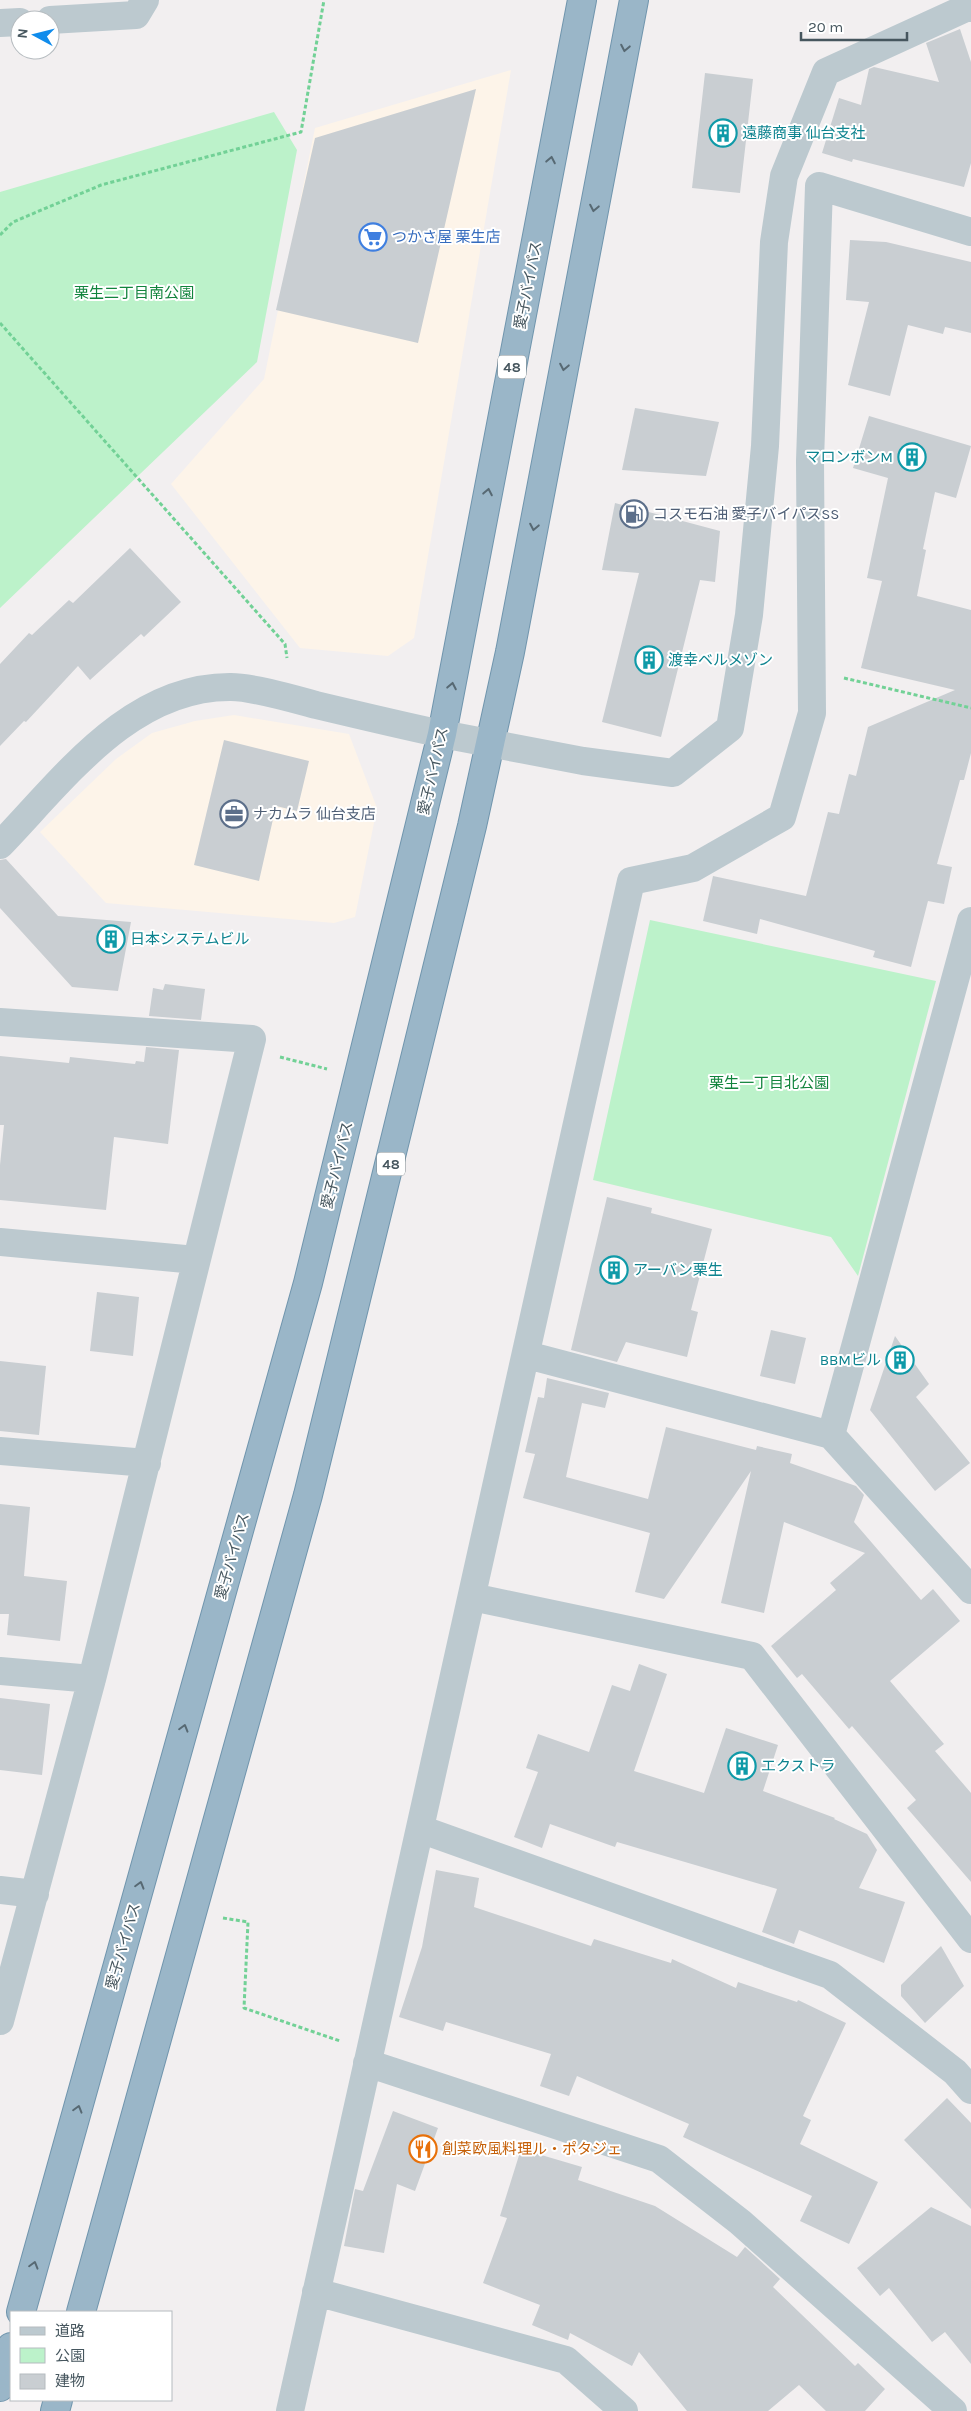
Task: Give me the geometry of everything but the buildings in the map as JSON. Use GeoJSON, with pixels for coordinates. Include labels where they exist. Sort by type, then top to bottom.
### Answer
{"type":"FeatureCollection","features":[{"type":"Feature","properties":{"kind":"highway","name":"愛子バイパス"},"geometry":{"type":"LineString","coordinates":[[21,2311],[308,1283],[442,734],[582,0]]}},
{"type":"Feature","properties":{"kind":"highway","name":"48"},"geometry":{"type":"LineString","coordinates":[[81,2311],[308,1495],[409,1088],[491,743],[634,0]]}},
{"type":"Feature","properties":{"kind":"highway"},"geometry":{"type":"LineString","coordinates":[[0,2388],[10,2351]]}},
{"type":"Feature","properties":{"kind":"street"},"geometry":{"type":"LineString","coordinates":[[60,19],[136,15],[146,0]]}},
{"type":"Feature","properties":{"kind":"street"},"geometry":{"type":"LineString","coordinates":[[0,845],[102,739],[143,710],[190,692],[232,687],[291,698],[387,723],[442,734],[583,761],[673,773],[730,728],[749,615],[765,446],[774,242],[784,176],[826,72],[966,8],[971,8]]}},
{"type":"Feature","properties":{"kind":"street"},"geometry":{"type":"LineString","coordinates":[[290,2411],[527,1355],[631,881],[693,868],[782,817],[812,713],[810,461],[819,186],[971,232]]}},
{"type":"Feature","properties":{"kind":"street"},"geometry":{"type":"LineString","coordinates":[[831,1435],[971,921]]}},
{"type":"Feature","properties":{"kind":"street"},"geometry":{"type":"LineString","coordinates":[[0,1022],[252,1039],[92,1679],[0,2021]]}},
{"type":"Feature","properties":{"kind":"street"},"geometry":{"type":"LineString","coordinates":[[0,1242],[196,1260]]}},
{"type":"Feature","properties":{"kind":"street"},"geometry":{"type":"LineString","coordinates":[[527,1355],[831,1435],[971,1590]]}},
{"type":"Feature","properties":{"kind":"street"},"geometry":{"type":"LineString","coordinates":[[0,1450],[147,1463]]}},
{"type":"Feature","properties":{"kind":"street"},"geometry":{"type":"LineString","coordinates":[[472,1597],[752,1656],[971,1939]]}},
{"type":"Feature","properties":{"kind":"street"},"geometry":{"type":"LineString","coordinates":[[0,1671],[92,1679]]}},
{"type":"Feature","properties":{"kind":"street"},"geometry":{"type":"LineString","coordinates":[[420,1829],[830,1975],[966,2074]]}},
{"type":"Feature","properties":{"kind":"street"},"geometry":{"type":"LineString","coordinates":[[0,1890],[35,1894]]}},
{"type":"Feature","properties":{"kind":"street"},"geometry":{"type":"LineString","coordinates":[[369,2057],[659,2159],[740,2222],[954,2411]]}},
{"type":"Feature","properties":{"kind":"street"},"geometry":{"type":"LineString","coordinates":[[316,2292],[566,2360],[624,2411]]}},
{"type":"Feature","properties":{"kind":"path"},"geometry":{"type":"LineString","coordinates":[[0,235],[13,222],[101,185],[301,132],[324,0]]}},
{"type":"Feature","properties":{"kind":"path"},"geometry":{"type":"LineString","coordinates":[[0,323],[285,644],[286,658]]}},
{"type":"Feature","properties":{"kind":"path"},"geometry":{"type":"LineString","coordinates":[[812,670],[971,708]]}},
{"type":"Feature","properties":{"kind":"path"},"geometry":{"type":"LineString","coordinates":[[250,1050],[328,1069]]}},
{"type":"Feature","properties":{"kind":"path"},"geometry":{"type":"LineString","coordinates":[[223,1918],[248,1922],[244,2008],[369,2057]]}},
{"type":"Feature","properties":{"kind":"shaded area"},"geometry":{"type":"Polygon","coordinates":[[[511,70],[414,638],[388,656],[300,648],[171,484],[264,379],[315,128],[511,70]]]}},
{"type":"Feature","properties":{"kind":"shaded area"},"geometry":{"type":"Polygon","coordinates":[[[234,715],[349,734],[377,808],[355,917],[334,923],[106,903],[40,832],[116,759],[152,733],[195,721],[234,715]]]}},
{"type":"Feature","properties":{"kind":"green space","name":"栗生二丁目南公園"},"geometry":{"type":"Polygon","coordinates":[[[274,112],[297,150],[257,362],[0,608],[0,192],[274,112]]]}},
{"type":"Feature","properties":{"kind":"green space","name":"栗生一丁目北公園"},"geometry":{"type":"Polygon","coordinates":[[[650,920],[936,981],[858,1276],[831,1237],[593,1180],[650,920]]]}},
{"type":"Feature","properties":{"kind":"place","name":"遠藤商事 仙台支社"},"geometry":{"type":"Point","coordinates":[723,133]}},
{"type":"Feature","properties":{"kind":"place","name":"つかさ屋 栗生店"},"geometry":{"type":"Point","coordinates":[373,237]}},
{"type":"Feature","properties":{"kind":"place","name":"マロンボンM"},"geometry":{"type":"Point","coordinates":[912,457]}},
{"type":"Feature","properties":{"kind":"place","name":"コスモ石油 愛子バイパスSS"},"geometry":{"type":"Point","coordinates":[634,514]}},
{"type":"Feature","properties":{"kind":"place","name":"渡幸ベルメゾン"},"geometry":{"type":"Point","coordinates":[649,660]}},
{"type":"Feature","properties":{"kind":"place","name":"ナカムラ 仙台支店"},"geometry":{"type":"Point","coordinates":[234,814]}},
{"type":"Feature","properties":{"kind":"place","name":"日本システムビル"},"geometry":{"type":"Point","coordinates":[111,939]}},
{"type":"Feature","properties":{"kind":"place","name":"アーバン栗生"},"geometry":{"type":"Point","coordinates":[614,1270]}},
{"type":"Feature","properties":{"kind":"place","name":"BBMビル"},"geometry":{"type":"Point","coordinates":[900,1360]}},
{"type":"Feature","properties":{"kind":"place","name":"エクストラ"},"geometry":{"type":"Point","coordinates":[742,1766]}},
{"type":"Feature","properties":{"kind":"place","name":"創菜欧風料理ル・ポタジェ"},"geometry":{"type":"Point","coordinates":[423,2149]}}]}
